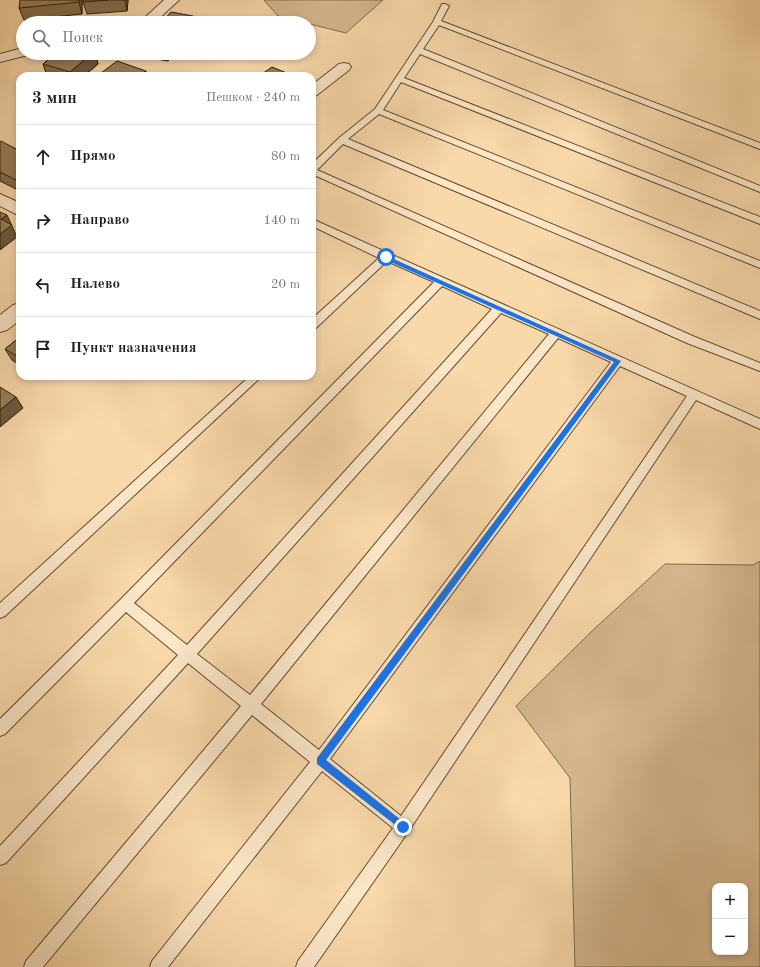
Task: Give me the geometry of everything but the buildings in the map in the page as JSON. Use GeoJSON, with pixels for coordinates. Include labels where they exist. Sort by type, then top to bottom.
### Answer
{"type":"FeatureCollection","features":[{"type":"Feature","properties":{"kind":"street"},"geometry":{"type":"LineString","coordinates":[[154,16],[172,0]]}},
{"type":"Feature","properties":{"kind":"street"},"geometry":{"type":"LineString","coordinates":[[0,58],[16,54]]}},
{"type":"Feature","properties":{"kind":"street"},"geometry":{"type":"LineString","coordinates":[[316,89],[344,67]]}},
{"type":"Feature","properties":{"kind":"street"},"geometry":{"type":"LineString","coordinates":[[0,199],[16,208]]}},
{"type":"Feature","properties":{"kind":"street"},"geometry":{"type":"LineString","coordinates":[[0,325],[16,313]]}},
{"type":"Feature","properties":{"kind":"lane"},"geometry":{"type":"LineString","coordinates":[[316,166],[342,140],[378,112],[436,22],[444,6]]}},
{"type":"Feature","properties":{"kind":"lane"},"geometry":{"type":"LineString","coordinates":[[436,22],[760,146]]}},
{"type":"Feature","properties":{"kind":"lane"},"geometry":{"type":"LineString","coordinates":[[418,50],[760,189]]}},
{"type":"Feature","properties":{"kind":"lane"},"geometry":{"type":"LineString","coordinates":[[400,79],[760,221]]}},
{"type":"Feature","properties":{"kind":"lane"},"geometry":{"type":"LineString","coordinates":[[378,112],[760,265]]}},
{"type":"Feature","properties":{"kind":"lane"},"geometry":{"type":"LineString","coordinates":[[342,140],[760,315]]}},
{"type":"Feature","properties":{"kind":"lane"},"geometry":{"type":"LineString","coordinates":[[316,172],[691,340],[760,367]]}},
{"type":"Feature","properties":{"kind":"lane"},"geometry":{"type":"LineString","coordinates":[[316,224],[440,282],[760,424]]}},
{"type":"Feature","properties":{"kind":"lane"},"geometry":{"type":"LineString","coordinates":[[316,321],[386,257]]}},
{"type":"Feature","properties":{"kind":"lane"},"geometry":{"type":"LineString","coordinates":[[0,729],[125,604],[440,282]]}},
{"type":"Feature","properties":{"kind":"lane"},"geometry":{"type":"LineString","coordinates":[[0,857],[188,654],[499,308]]}},
{"type":"Feature","properties":{"kind":"lane"},"geometry":{"type":"LineString","coordinates":[[32,967],[251,705],[556,333]]}},
{"type":"Feature","properties":{"kind":"lane"},"geometry":{"type":"LineString","coordinates":[[158,967],[320,761],[618,361]]}},
{"type":"Feature","properties":{"kind":"lane"},"geometry":{"type":"LineString","coordinates":[[0,612],[253,380]]}},
{"type":"Feature","properties":{"kind":"lane"},"geometry":{"type":"LineString","coordinates":[[304,967],[403,827],[694,395]]}},
{"type":"Feature","properties":{"kind":"lane"},"geometry":{"type":"LineString","coordinates":[[125,604],[403,827]]}},
{"type":"Feature","properties":{"kind":"shaded area"},"geometry":{"type":"Polygon","coordinates":[[[264,0],[383,0],[346,33],[316,26],[316,16],[278,16],[264,0]]]}},
{"type":"Feature","properties":{"kind":"shaded area"},"geometry":{"type":"Polygon","coordinates":[[[760,561],[760,967],[575,967],[570,778],[516,706],[592,631],[665,564],[753,565],[760,561]]]}},
{"type":"Feature","properties":{"kind":"route"},"geometry":{"type":"LineString","coordinates":[[386,257],[618,361],[320,761],[403,827]]}}]}
